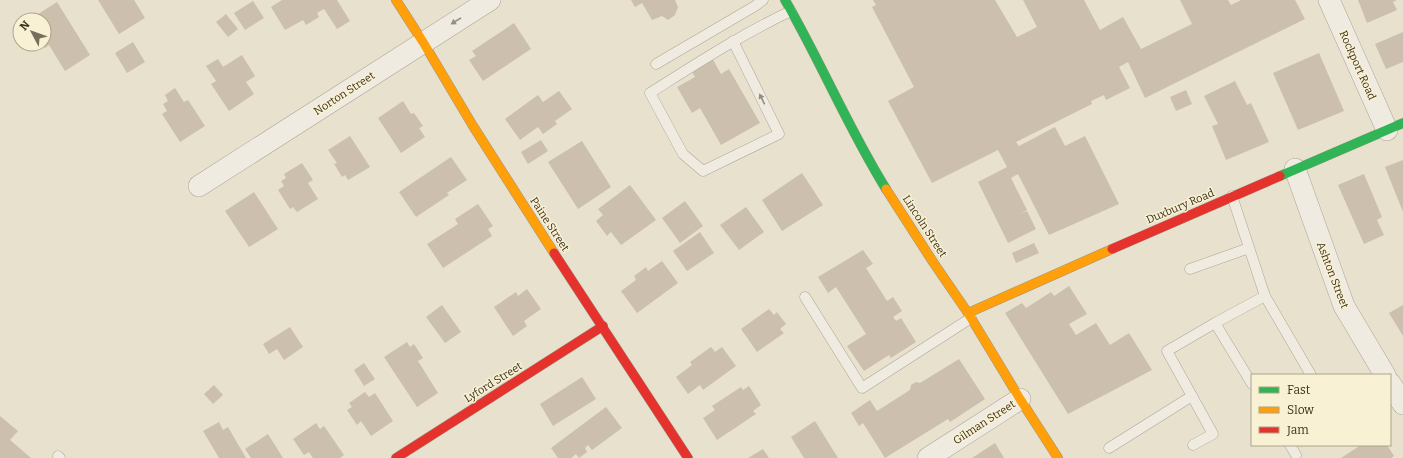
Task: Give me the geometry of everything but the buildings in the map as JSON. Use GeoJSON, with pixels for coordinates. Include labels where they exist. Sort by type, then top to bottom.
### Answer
{"type":"FeatureCollection","features":[{"type":"Feature","properties":{"kind":"street","name":"Paine Street"},"geometry":{"type":"LineString","coordinates":[[396,0],[478,133],[688,458]]}},
{"type":"Feature","properties":{"kind":"street","name":"Norton Street"},"geometry":{"type":"LineString","coordinates":[[199,186],[490,0]]}},
{"type":"Feature","properties":{"kind":"street","name":"Lincoln Street"},"geometry":{"type":"LineString","coordinates":[[784,0],[846,120],[882,182],[969,315],[1058,458]]}},
{"type":"Feature","properties":{"kind":"street","name":"Rockport Road"},"geometry":{"type":"LineString","coordinates":[[1329,0],[1395,127]]}},
{"type":"Feature","properties":{"kind":"street","name":"Duxbury Road"},"geometry":{"type":"LineString","coordinates":[[969,315],[1232,196],[1395,127]]}},
{"type":"Feature","properties":{"kind":"street","name":"Ashton Street"},"geometry":{"type":"LineString","coordinates":[[1295,169],[1344,306],[1384,374]]}},
{"type":"Feature","properties":{"kind":"street","name":"Lyford Street"},"geometry":{"type":"LineString","coordinates":[[396,458],[603,326]]}},
{"type":"Feature","properties":{"kind":"street"},"geometry":{"type":"LineString","coordinates":[[1391,385],[1403,404]]}},
{"type":"Feature","properties":{"kind":"street","name":"Gilman Street"},"geometry":{"type":"LineString","coordinates":[[928,458],[1020,399]]}},
{"type":"Feature","properties":{"kind":"lane"},"geometry":{"type":"LineString","coordinates":[[656,64],[763,0]]}},
{"type":"Feature","properties":{"kind":"lane"},"geometry":{"type":"LineString","coordinates":[[733,41],[779,134],[703,171],[683,154],[650,93],[733,41],[764,23],[791,11]]}},
{"type":"Feature","properties":{"kind":"lane"},"geometry":{"type":"LineString","coordinates":[[1232,196],[1265,296],[1311,374]]}},
{"type":"Feature","properties":{"kind":"lane"},"geometry":{"type":"LineString","coordinates":[[1190,269],[1249,248]]}},
{"type":"Feature","properties":{"kind":"lane"},"geometry":{"type":"LineString","coordinates":[[1193,445],[1213,434],[1167,351],[1265,296]]}},
{"type":"Feature","properties":{"kind":"lane"},"geometry":{"type":"LineString","coordinates":[[805,297],[862,388],[969,315]]}},
{"type":"Feature","properties":{"kind":"lane"},"geometry":{"type":"LineString","coordinates":[[1215,324],[1251,382]]}},
{"type":"Feature","properties":{"kind":"lane"},"geometry":{"type":"LineString","coordinates":[[1108,448],[1192,396]]}},
{"type":"Feature","properties":{"kind":"lane"},"geometry":{"type":"LineString","coordinates":[[1291,446],[1296,455]]}},
{"type":"Feature","properties":{"kind":"traffic: fast"},"geometry":{"type":"LineString","coordinates":[[785,0],[811,47],[859,142],[886,189]]}},
{"type":"Feature","properties":{"kind":"traffic: fast"},"geometry":{"type":"LineString","coordinates":[[1280,176],[1403,123]]}},
{"type":"Feature","properties":{"kind":"traffic: slow"},"geometry":{"type":"LineString","coordinates":[[396,0],[473,126],[554,253]]}},
{"type":"Feature","properties":{"kind":"traffic: slow"},"geometry":{"type":"LineString","coordinates":[[886,189],[968,313],[1058,458]]}},
{"type":"Feature","properties":{"kind":"traffic: slow"},"geometry":{"type":"LineString","coordinates":[[968,313],[1112,249]]}},
{"type":"Feature","properties":{"kind":"traffic: jam"},"geometry":{"type":"LineString","coordinates":[[1112,249],[1280,176]]}},
{"type":"Feature","properties":{"kind":"traffic: jam"},"geometry":{"type":"LineString","coordinates":[[554,253],[688,458]]}},
{"type":"Feature","properties":{"kind":"traffic: jam"},"geometry":{"type":"LineString","coordinates":[[396,458],[603,326]]}}]}
